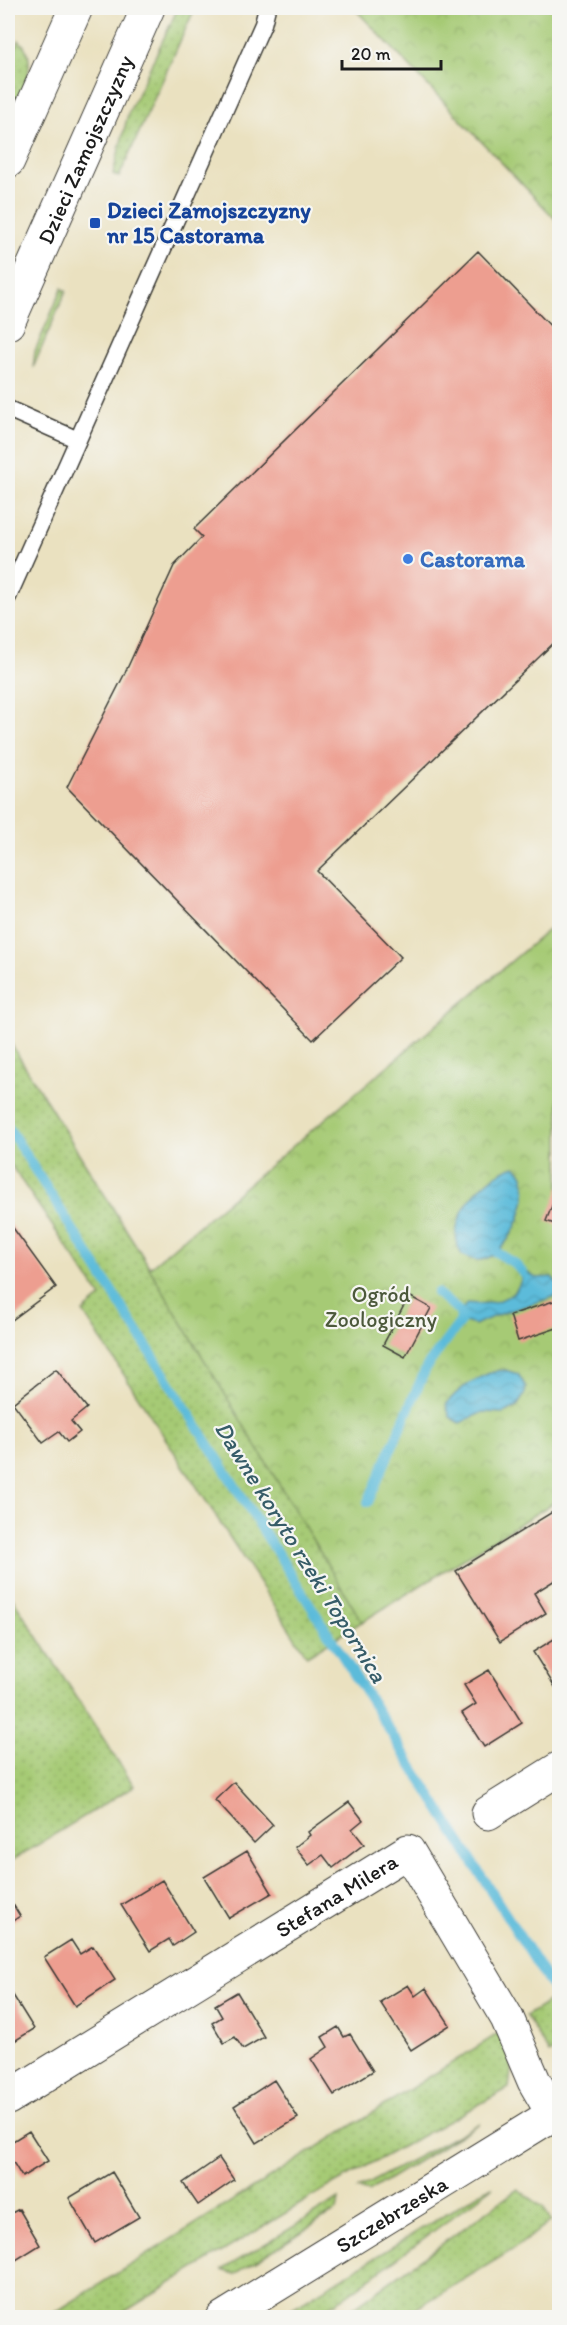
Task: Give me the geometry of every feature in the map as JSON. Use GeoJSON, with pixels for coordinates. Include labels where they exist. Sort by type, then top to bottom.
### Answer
{"type":"FeatureCollection","features":[{"type":"Feature","properties":{"kind":"street"},"geometry":{"type":"LineString","coordinates":[[8,161],[76,8]]}},
{"type":"Feature","properties":{"kind":"street","name":"Dzieci Zamojszczyzny"},"geometry":{"type":"LineString","coordinates":[[8,323],[148,8]]}},
{"type":"Feature","properties":{"kind":"street"},"geometry":{"type":"LineString","coordinates":[[488,1813],[560,1768]]}},
{"type":"Feature","properties":{"kind":"street","name":"Stefana Milera"},"geometry":{"type":"LineString","coordinates":[[8,2098],[408,1851],[507,2018],[534,2081],[556,2112]]}},
{"type":"Feature","properties":{"kind":"street","name":"Szczebrzeska"},"geometry":{"type":"LineString","coordinates":[[223,2318],[556,2112]]}},
{"type":"Feature","properties":{"kind":"lane"},"geometry":{"type":"LineString","coordinates":[[8,597],[263,24],[267,8]]}},
{"type":"Feature","properties":{"kind":"lane"},"geometry":{"type":"LineString","coordinates":[[8,408],[78,440]]}},
{"type":"Feature","properties":{"kind":"green space"},"geometry":{"type":"Polygon","coordinates":[[[178,8],[195,8],[119,177],[113,174],[128,114],[178,8]]]}},
{"type":"Feature","properties":{"kind":"green space"},"geometry":{"type":"Polygon","coordinates":[[[354,8],[559,8],[559,223],[354,8]]]}},
{"type":"Feature","properties":{"kind":"green space"},"geometry":{"type":"Polygon","coordinates":[[[19,40],[26,49],[29,68],[23,88],[8,118],[8,67],[19,40]]]}},
{"type":"Feature","properties":{"kind":"green space"},"geometry":{"type":"Polygon","coordinates":[[[62,288],[66,291],[33,368],[35,351],[62,288]]]}},
{"type":"Feature","properties":{"kind":"green space","name":"Ogród Zoologiczny"},"geometry":{"type":"Polygon","coordinates":[[[559,921],[559,1499],[307,1656],[83,1312],[101,1297],[8,1161],[8,1039],[150,1268],[559,921]]]}},
{"type":"Feature","properties":{"kind":"green space","name":"Ogród Zoologiczny"},"geometry":{"type":"Polygon","coordinates":[[[559,921],[559,1499],[362,1622],[149,1268],[559,921]]]}},
{"type":"Feature","properties":{"kind":"green space"},"geometry":{"type":"Polygon","coordinates":[[[8,1591],[134,1786],[8,1863],[8,1591]]]}},
{"type":"Feature","properties":{"kind":"green space"},"geometry":{"type":"Polygon","coordinates":[[[559,1995],[559,2047],[549,2054],[526,2016],[559,1995]]]}},
{"type":"Feature","properties":{"kind":"green space"},"geometry":{"type":"Polygon","coordinates":[[[499,2033],[512,2063],[509,2088],[323,2190],[116,2317],[46,2318],[499,2033]]]}},
{"type":"Feature","properties":{"kind":"green space"},"geometry":{"type":"Polygon","coordinates":[[[480,2123],[368,2192],[358,2189],[480,2123]]]}},
{"type":"Feature","properties":{"kind":"green space"},"geometry":{"type":"Polygon","coordinates":[[[493,2187],[346,2296],[311,2317],[278,2317],[486,2189],[493,2187]]]}},
{"type":"Feature","properties":{"kind":"green space"},"geometry":{"type":"Polygon","coordinates":[[[518,2189],[544,2208],[551,2221],[514,2249],[402,2317],[341,2317],[518,2189]]]}},
{"type":"Feature","properties":{"kind":"green space"},"geometry":{"type":"Polygon","coordinates":[[[339,2199],[337,2210],[235,2274],[222,2270],[339,2199]]]}},
{"type":"Feature","properties":{"kind":"water"},"geometry":{"type":"Polygon","coordinates":[[[515,1166],[523,1175],[525,1188],[524,1204],[511,1234],[502,1247],[491,1256],[478,1260],[462,1255],[457,1242],[457,1228],[469,1201],[490,1179],[515,1166]]]}},
{"type":"Feature","properties":{"kind":"water"},"geometry":{"type":"Polygon","coordinates":[[[527,1272],[536,1278],[552,1277],[559,1285],[559,1295],[506,1312],[475,1325],[461,1321],[460,1312],[467,1303],[493,1302],[502,1299],[516,1290],[522,1274],[527,1272]]]}},
{"type":"Feature","properties":{"kind":"water"},"geometry":{"type":"Polygon","coordinates":[[[505,1370],[518,1374],[526,1387],[517,1407],[503,1413],[483,1412],[460,1423],[450,1417],[446,1405],[457,1393],[480,1377],[505,1370]]]}},
{"type":"Feature","properties":{"kind":"building"},"geometry":{"type":"Polygon","coordinates":[[[478,251],[560,336],[560,637],[317,871],[401,957],[313,1040],[67,787],[125,673],[174,566],[202,537],[194,529],[478,251]]]}},
{"type":"Feature","properties":{"kind":"building"},"geometry":{"type":"Polygon","coordinates":[[[560,1188],[560,1226],[546,1221],[560,1188]]]}},
{"type":"Feature","properties":{"kind":"building"},"geometry":{"type":"Polygon","coordinates":[[[8,1221],[56,1287],[8,1323],[8,1221]]]}},
{"type":"Feature","properties":{"kind":"building"},"geometry":{"type":"Polygon","coordinates":[[[409,1296],[431,1308],[405,1357],[383,1345],[409,1296]]]}},
{"type":"Feature","properties":{"kind":"building"},"geometry":{"type":"Polygon","coordinates":[[[560,1299],[560,1327],[518,1341],[510,1315],[560,1299]]]}},
{"type":"Feature","properties":{"kind":"building"},"geometry":{"type":"Polygon","coordinates":[[[56,1369],[87,1408],[71,1421],[80,1432],[67,1442],[59,1432],[43,1443],[13,1403],[56,1369]]]}},
{"type":"Feature","properties":{"kind":"building"},"geometry":{"type":"Polygon","coordinates":[[[554,1511],[560,1520],[560,1577],[534,1593],[546,1613],[500,1642],[456,1571],[554,1511]]]}},
{"type":"Feature","properties":{"kind":"building"},"geometry":{"type":"Polygon","coordinates":[[[554,1639],[560,1648],[560,1695],[533,1652],[554,1639]]]}},
{"type":"Feature","properties":{"kind":"building"},"geometry":{"type":"Polygon","coordinates":[[[489,1670],[522,1723],[484,1747],[462,1713],[476,1704],[464,1685],[489,1670]]]}},
{"type":"Feature","properties":{"kind":"building"},"geometry":{"type":"Polygon","coordinates":[[[234,1782],[273,1825],[254,1843],[215,1800],[234,1782]]]}},
{"type":"Feature","properties":{"kind":"building"},"geometry":{"type":"Polygon","coordinates":[[[349,1802],[363,1820],[352,1829],[364,1844],[333,1868],[323,1855],[309,1865],[295,1847],[310,1835],[308,1832],[349,1802]]]}},
{"type":"Feature","properties":{"kind":"building"},"geometry":{"type":"Polygon","coordinates":[[[247,1851],[272,1893],[229,1918],[204,1877],[247,1851]]]}},
{"type":"Feature","properties":{"kind":"building"},"geometry":{"type":"Polygon","coordinates":[[[162,1880],[194,1932],[173,1946],[169,1939],[150,1951],[121,1905],[162,1880]]]}},
{"type":"Feature","properties":{"kind":"building"},"geometry":{"type":"Polygon","coordinates":[[[8,1896],[20,1916],[8,1924],[8,1896]]]}},
{"type":"Feature","properties":{"kind":"building"},"geometry":{"type":"Polygon","coordinates":[[[71,1940],[80,1954],[93,1946],[115,1980],[75,2006],[44,1957],[71,1940]]]}},
{"type":"Feature","properties":{"kind":"building"},"geometry":{"type":"Polygon","coordinates":[[[408,1985],[415,1996],[426,1988],[450,2025],[411,2050],[380,2002],[408,1985]]]}},
{"type":"Feature","properties":{"kind":"building"},"geometry":{"type":"Polygon","coordinates":[[[11,1992],[34,2029],[8,2045],[8,1994],[11,1992]]]}},
{"type":"Feature","properties":{"kind":"building"},"geometry":{"type":"Polygon","coordinates":[[[237,1992],[264,2037],[243,2049],[235,2037],[224,2043],[212,2023],[222,2017],[215,2005],[237,1992]]]}},
{"type":"Feature","properties":{"kind":"building"},"geometry":{"type":"Polygon","coordinates":[[[338,2027],[344,2037],[350,2034],[373,2071],[334,2095],[311,2059],[328,2047],[322,2037],[338,2027]]]}},
{"type":"Feature","properties":{"kind":"building"},"geometry":{"type":"Polygon","coordinates":[[[274,2080],[298,2118],[257,2143],[234,2106],[274,2080]]]}},
{"type":"Feature","properties":{"kind":"building"},"geometry":{"type":"Polygon","coordinates":[[[29,2131],[48,2161],[22,2177],[8,2154],[8,2144],[29,2131]]]}},
{"type":"Feature","properties":{"kind":"building"},"geometry":{"type":"Polygon","coordinates":[[[219,2158],[234,2180],[198,2205],[183,2183],[219,2158]]]}},
{"type":"Feature","properties":{"kind":"building"},"geometry":{"type":"Polygon","coordinates":[[[112,2172],[139,2217],[95,2243],[69,2198],[112,2172]]]}},
{"type":"Feature","properties":{"kind":"building"},"geometry":{"type":"Polygon","coordinates":[[[19,2209],[40,2245],[8,2265],[8,2215],[19,2209]]]}},
{"type":"Feature","properties":{"kind":"waterway","name":"Dawne koryto rzeki Topornica"},"geometry":{"type":"LineString","coordinates":[[8,1127],[560,2000]]}},
{"type":"Feature","properties":{"kind":"waterway"},"geometry":{"type":"LineString","coordinates":[[496,1252],[514,1263],[523,1273]]}},
{"type":"Feature","properties":{"kind":"waterway"},"geometry":{"type":"LineString","coordinates":[[368,1502],[427,1366],[461,1321],[460,1312],[437,1293]]}},
{"type":"Feature","properties":{"kind":"place","name":"Dzieci Zamojszczyzny nr 15 Castorama"},"geometry":{"type":"Point","coordinates":[95,223]}},
{"type":"Feature","properties":{"kind":"place","name":"Castorama"},"geometry":{"type":"Point","coordinates":[408,559]}}]}
